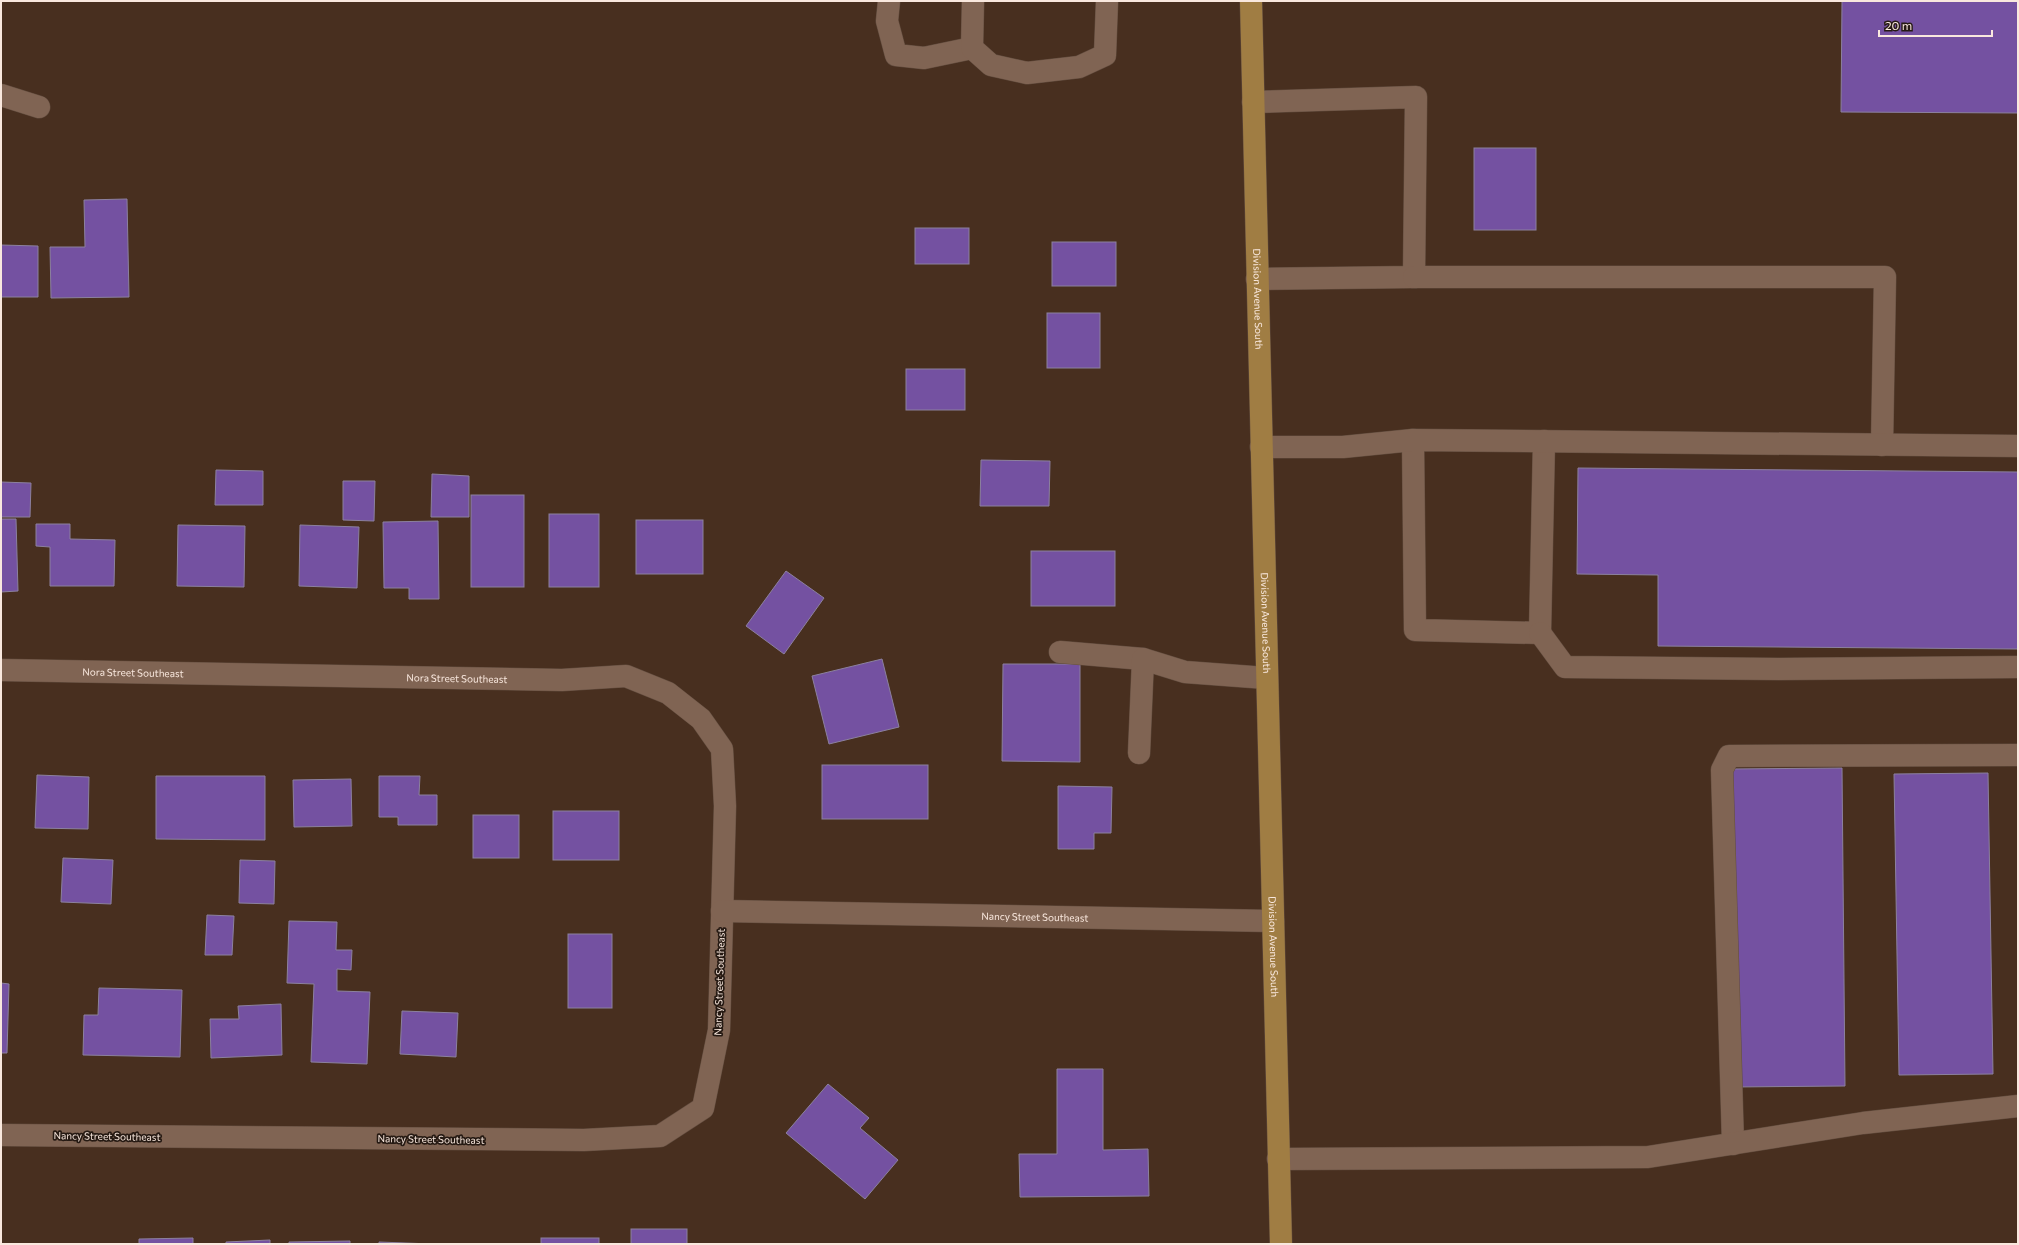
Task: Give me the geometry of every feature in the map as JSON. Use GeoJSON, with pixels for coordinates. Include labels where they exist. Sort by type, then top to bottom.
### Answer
{"type":"FeatureCollection","features":[{"type":"Feature","properties":{"kind":"main road","name":"Division Avenue South"},"geometry":{"type":"LineString","coordinates":[[1250,1],[1281,1244]]}},
{"type":"Feature","properties":{"kind":"street"},"geometry":{"type":"LineString","coordinates":[[889,1],[887,21],[896,54],[924,58],[972,48]]}},
{"type":"Feature","properties":{"kind":"street"},"geometry":{"type":"LineString","coordinates":[[973,1],[972,48],[991,65],[1027,73],[1079,67],[1105,54],[1107,1]]}},
{"type":"Feature","properties":{"kind":"street"},"geometry":{"type":"LineString","coordinates":[[1,95],[39,107]]}},
{"type":"Feature","properties":{"kind":"street"},"geometry":{"type":"LineString","coordinates":[[1253,102],[1416,97],[1414,277]]}},
{"type":"Feature","properties":{"kind":"street"},"geometry":{"type":"LineString","coordinates":[[1257,279],[1414,277],[1885,277],[1882,445]]}},
{"type":"Feature","properties":{"kind":"street"},"geometry":{"type":"LineString","coordinates":[[1261,447],[1343,447],[1413,440],[2018,446]]}},
{"type":"Feature","properties":{"kind":"street"},"geometry":{"type":"LineString","coordinates":[[1413,440],[1415,630],[1540,633]]}},
{"type":"Feature","properties":{"kind":"street"},"geometry":{"type":"LineString","coordinates":[[1544,441],[1540,633],[1565,667],[1779,670],[2018,667]]}},
{"type":"Feature","properties":{"kind":"street"},"geometry":{"type":"LineString","coordinates":[[1060,652],[1143,659],[1185,672],[1266,678]]}},
{"type":"Feature","properties":{"kind":"street"},"geometry":{"type":"LineString","coordinates":[[1139,753],[1143,659]]}},
{"type":"Feature","properties":{"kind":"street","name":"Nora Street Southeast"},"geometry":{"type":"LineString","coordinates":[[1,670],[562,680],[626,676],[668,693],[701,719],[722,749],[725,806],[722,911]]}},
{"type":"Feature","properties":{"kind":"street"},"geometry":{"type":"LineString","coordinates":[[1733,1144],[1722,770],[1730,756],[2018,755]]}},
{"type":"Feature","properties":{"kind":"street","name":"Nancy Street Southeast"},"geometry":{"type":"LineString","coordinates":[[1,1135],[584,1140],[660,1136],[703,1108],[719,1030],[722,911],[1273,921]]}},
{"type":"Feature","properties":{"kind":"street"},"geometry":{"type":"LineString","coordinates":[[1278,1159],[1648,1157],[1863,1123],[2018,1106]]}},
{"type":"Feature","properties":{"kind":"building"},"geometry":{"type":"Polygon","coordinates":[[[1842,1],[2018,1],[2018,113],[1841,112],[1842,1]]]}},
{"type":"Feature","properties":{"kind":"building"},"geometry":{"type":"Polygon","coordinates":[[[1474,148],[1536,148],[1536,230],[1474,230],[1474,148]]]}},
{"type":"Feature","properties":{"kind":"building"},"geometry":{"type":"Polygon","coordinates":[[[127,199],[129,297],[51,298],[50,247],[85,247],[84,200],[127,199]]]}},
{"type":"Feature","properties":{"kind":"building"},"geometry":{"type":"Polygon","coordinates":[[[915,228],[969,228],[969,264],[915,264],[915,228]]]}},
{"type":"Feature","properties":{"kind":"building"},"geometry":{"type":"Polygon","coordinates":[[[1052,242],[1116,242],[1116,286],[1052,286],[1052,242]]]}},
{"type":"Feature","properties":{"kind":"building"},"geometry":{"type":"Polygon","coordinates":[[[1,245],[38,246],[38,297],[1,297],[1,245]]]}},
{"type":"Feature","properties":{"kind":"building"},"geometry":{"type":"Polygon","coordinates":[[[1047,313],[1100,313],[1100,368],[1047,368],[1047,313]]]}},
{"type":"Feature","properties":{"kind":"building"},"geometry":{"type":"Polygon","coordinates":[[[906,369],[965,369],[965,410],[906,410],[906,369]]]}},
{"type":"Feature","properties":{"kind":"building"},"geometry":{"type":"Polygon","coordinates":[[[981,460],[1050,461],[1049,506],[980,506],[981,460]]]}},
{"type":"Feature","properties":{"kind":"building"},"geometry":{"type":"Polygon","coordinates":[[[1578,468],[2018,472],[2018,649],[1658,646],[1658,575],[1577,574],[1578,468]]]}},
{"type":"Feature","properties":{"kind":"building"},"geometry":{"type":"Polygon","coordinates":[[[216,470],[263,471],[263,505],[215,505],[216,470]]]}},
{"type":"Feature","properties":{"kind":"building"},"geometry":{"type":"Polygon","coordinates":[[[432,474],[469,476],[469,517],[431,517],[432,474]]]}},
{"type":"Feature","properties":{"kind":"building"},"geometry":{"type":"Polygon","coordinates":[[[343,481],[375,481],[374,521],[343,520],[343,481]]]}},
{"type":"Feature","properties":{"kind":"building"},"geometry":{"type":"Polygon","coordinates":[[[1,482],[31,483],[30,517],[1,517],[1,482]]]}},
{"type":"Feature","properties":{"kind":"building"},"geometry":{"type":"Polygon","coordinates":[[[471,495],[524,495],[524,587],[471,587],[471,495]]]}},
{"type":"Feature","properties":{"kind":"building"},"geometry":{"type":"Polygon","coordinates":[[[549,514],[599,514],[599,587],[549,587],[549,514]]]}},
{"type":"Feature","properties":{"kind":"building"},"geometry":{"type":"Polygon","coordinates":[[[1,519],[16,519],[18,591],[1,592],[1,519]]]}},
{"type":"Feature","properties":{"kind":"building"},"geometry":{"type":"Polygon","coordinates":[[[636,520],[703,520],[703,574],[636,574],[636,520]]]}},
{"type":"Feature","properties":{"kind":"building"},"geometry":{"type":"Polygon","coordinates":[[[438,521],[439,599],[409,599],[409,588],[384,588],[383,522],[438,521]]]}},
{"type":"Feature","properties":{"kind":"building"},"geometry":{"type":"Polygon","coordinates":[[[36,524],[70,524],[70,539],[115,540],[114,586],[50,586],[50,547],[36,546],[36,524]]]}},
{"type":"Feature","properties":{"kind":"building"},"geometry":{"type":"Polygon","coordinates":[[[178,525],[245,526],[244,587],[177,586],[178,525]]]}},
{"type":"Feature","properties":{"kind":"building"},"geometry":{"type":"Polygon","coordinates":[[[300,525],[359,527],[357,588],[299,586],[300,525]]]}},
{"type":"Feature","properties":{"kind":"building"},"geometry":{"type":"Polygon","coordinates":[[[1031,551],[1115,551],[1115,606],[1031,606],[1031,551]]]}},
{"type":"Feature","properties":{"kind":"building"},"geometry":{"type":"Polygon","coordinates":[[[786,571],[824,598],[784,654],[746,626],[786,571]]]}},
{"type":"Feature","properties":{"kind":"building"},"geometry":{"type":"Polygon","coordinates":[[[882,659],[899,727],[829,744],[812,676],[882,659]]]}},
{"type":"Feature","properties":{"kind":"building"},"geometry":{"type":"Polygon","coordinates":[[[1003,664],[1080,664],[1080,762],[1002,761],[1003,664]]]}},
{"type":"Feature","properties":{"kind":"building"},"geometry":{"type":"Polygon","coordinates":[[[822,765],[928,765],[928,819],[822,819],[822,765]]]}},
{"type":"Feature","properties":{"kind":"building"},"geometry":{"type":"Polygon","coordinates":[[[1842,768],[1845,1086],[1733,1087],[1730,769],[1842,768]]]}},
{"type":"Feature","properties":{"kind":"building"},"geometry":{"type":"Polygon","coordinates":[[[1988,773],[1993,1074],[1899,1075],[1894,774],[1988,773]]]}},
{"type":"Feature","properties":{"kind":"building"},"geometry":{"type":"Polygon","coordinates":[[[37,775],[89,777],[88,829],[35,828],[37,775]]]}},
{"type":"Feature","properties":{"kind":"building"},"geometry":{"type":"Polygon","coordinates":[[[156,776],[265,776],[265,840],[156,839],[156,776]]]}},
{"type":"Feature","properties":{"kind":"building"},"geometry":{"type":"Polygon","coordinates":[[[379,776],[420,776],[419,795],[437,795],[437,825],[398,825],[398,817],[379,817],[379,776]]]}},
{"type":"Feature","properties":{"kind":"building"},"geometry":{"type":"Polygon","coordinates":[[[351,779],[352,826],[294,827],[293,780],[351,779]]]}},
{"type":"Feature","properties":{"kind":"building"},"geometry":{"type":"Polygon","coordinates":[[[1058,786],[1112,787],[1111,833],[1094,833],[1094,849],[1058,849],[1058,786]]]}},
{"type":"Feature","properties":{"kind":"building"},"geometry":{"type":"Polygon","coordinates":[[[553,811],[619,811],[619,860],[553,860],[553,811]]]}},
{"type":"Feature","properties":{"kind":"building"},"geometry":{"type":"Polygon","coordinates":[[[473,815],[519,815],[519,858],[473,858],[473,815]]]}},
{"type":"Feature","properties":{"kind":"building"},"geometry":{"type":"Polygon","coordinates":[[[63,858],[113,860],[111,904],[61,902],[63,858]]]}},
{"type":"Feature","properties":{"kind":"building"},"geometry":{"type":"Polygon","coordinates":[[[240,860],[275,861],[274,904],[239,903],[240,860]]]}},
{"type":"Feature","properties":{"kind":"building"},"geometry":{"type":"Polygon","coordinates":[[[207,915],[234,916],[232,955],[205,955],[207,915]]]}},
{"type":"Feature","properties":{"kind":"building"},"geometry":{"type":"Polygon","coordinates":[[[289,921],[337,922],[336,950],[352,950],[351,970],[337,969],[337,991],[370,992],[367,1064],[311,1062],[314,984],[287,983],[289,921]]]}},
{"type":"Feature","properties":{"kind":"building"},"geometry":{"type":"Polygon","coordinates":[[[568,934],[612,934],[612,1008],[568,1008],[568,934]]]}},
{"type":"Feature","properties":{"kind":"building"},"geometry":{"type":"Polygon","coordinates":[[[1,983],[9,984],[7,1053],[1,1053],[1,983]]]}},
{"type":"Feature","properties":{"kind":"building"},"geometry":{"type":"Polygon","coordinates":[[[99,988],[182,990],[180,1057],[83,1055],[84,1015],[98,1015],[99,988]]]}},
{"type":"Feature","properties":{"kind":"building"},"geometry":{"type":"Polygon","coordinates":[[[281,1004],[282,1055],[211,1058],[210,1019],[239,1019],[238,1006],[281,1004]]]}},
{"type":"Feature","properties":{"kind":"building"},"geometry":{"type":"Polygon","coordinates":[[[402,1011],[458,1013],[456,1057],[400,1054],[402,1011]]]}},
{"type":"Feature","properties":{"kind":"building"},"geometry":{"type":"Polygon","coordinates":[[[1057,1069],[1103,1069],[1103,1150],[1148,1149],[1149,1196],[1020,1197],[1019,1154],[1057,1154],[1057,1069]]]}},
{"type":"Feature","properties":{"kind":"building"},"geometry":{"type":"Polygon","coordinates":[[[828,1084],[869,1118],[860,1128],[898,1160],[865,1199],[786,1133],[828,1084]]]}},
{"type":"Feature","properties":{"kind":"building"},"geometry":{"type":"Polygon","coordinates":[[[631,1229],[687,1229],[687,1244],[631,1244],[631,1229]]]}},
{"type":"Feature","properties":{"kind":"building"},"geometry":{"type":"Polygon","coordinates":[[[193,1238],[193,1244],[139,1244],[139,1239],[193,1238]]]}},
{"type":"Feature","properties":{"kind":"building"},"geometry":{"type":"Polygon","coordinates":[[[541,1238],[599,1238],[599,1244],[541,1244],[541,1238]]]}},
{"type":"Feature","properties":{"kind":"building"},"geometry":{"type":"Polygon","coordinates":[[[270,1240],[270,1244],[226,1244],[226,1242],[270,1240]]]}},
{"type":"Feature","properties":{"kind":"building"},"geometry":{"type":"Polygon","coordinates":[[[350,1241],[350,1244],[289,1244],[289,1242],[350,1241]]]}},
{"type":"Feature","properties":{"kind":"building"},"geometry":{"type":"Polygon","coordinates":[[[379,1242],[432,1244],[379,1244],[379,1242]]]}}]}
